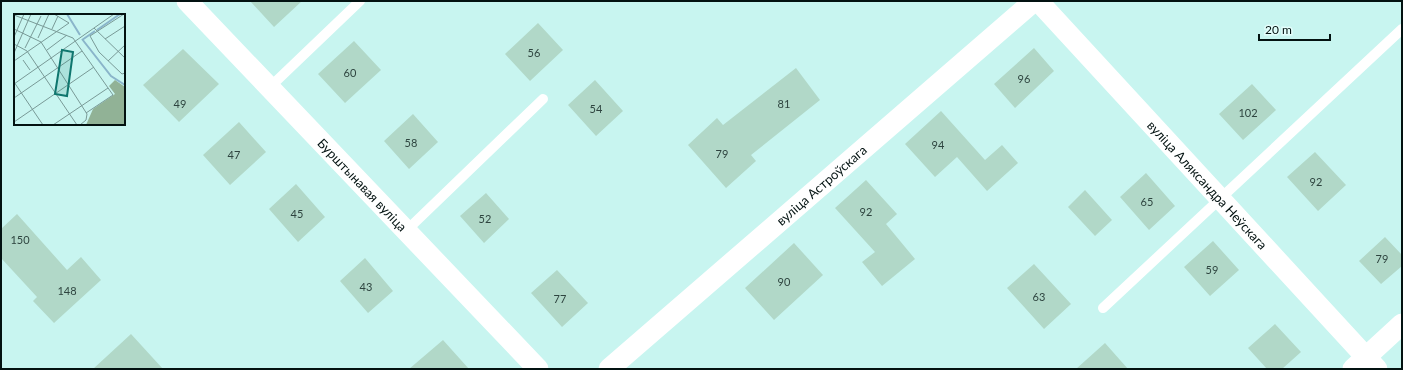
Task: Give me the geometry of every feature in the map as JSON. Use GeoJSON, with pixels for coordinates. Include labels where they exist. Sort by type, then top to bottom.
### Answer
{"type":"FeatureCollection","features":[{"type":"Feature","properties":{"kind":"street","name":"Бурштынавая вуліца"},"geometry":{"type":"LineString","coordinates":[[186,1],[538,369]]}},
{"type":"Feature","properties":{"kind":"street","name":"вуліца Астроўскага"},"geometry":{"type":"LineString","coordinates":[[609,369],[1034,1]]}},
{"type":"Feature","properties":{"kind":"street","name":"вуліца Аляксандра Неўскага"},"geometry":{"type":"LineString","coordinates":[[1038,1],[1220,198],[1365,365]]}},
{"type":"Feature","properties":{"kind":"street"},"geometry":{"type":"LineString","coordinates":[[1365,365],[1402,324]]}},
{"type":"Feature","properties":{"kind":"lane"},"geometry":{"type":"LineString","coordinates":[[269,88],[360,1]]}},
{"type":"Feature","properties":{"kind":"lane"},"geometry":{"type":"LineString","coordinates":[[1103,308],[1402,29]]}},
{"type":"Feature","properties":{"kind":"lane"},"geometry":{"type":"LineString","coordinates":[[406,231],[543,99]]}},
{"type":"Feature","properties":{"kind":"building"},"geometry":{"type":"Polygon","coordinates":[[[250,1],[302,1],[274,27],[250,1]]]}},
{"type":"Feature","properties":{"kind":"building"},"geometry":{"type":"Polygon","coordinates":[[[538,23],[563,50],[530,81],[505,54],[538,23]]]}},
{"type":"Feature","properties":{"kind":"building"},"geometry":{"type":"Polygon","coordinates":[[[354,41],[381,70],[345,103],[318,74],[354,41]]]}},
{"type":"Feature","properties":{"kind":"building"},"geometry":{"type":"Polygon","coordinates":[[[1034,48],[1054,71],[1015,108],[994,84],[1034,48]]]}},
{"type":"Feature","properties":{"kind":"building"},"geometry":{"type":"Polygon","coordinates":[[[183,49],[219,84],[179,122],[143,85],[183,49]]]}},
{"type":"Feature","properties":{"kind":"building"},"geometry":{"type":"Polygon","coordinates":[[[796,68],[820,100],[751,155],[756,161],[726,188],[688,145],[717,118],[723,125],[796,68]]]}},
{"type":"Feature","properties":{"kind":"building"},"geometry":{"type":"Polygon","coordinates":[[[595,80],[623,111],[596,136],[568,105],[595,80]]]}},
{"type":"Feature","properties":{"kind":"building"},"geometry":{"type":"Polygon","coordinates":[[[1252,84],[1276,110],[1243,140],[1219,114],[1252,84]]]}},
{"type":"Feature","properties":{"kind":"building"},"geometry":{"type":"Polygon","coordinates":[[[941,111],[985,160],[1002,145],[1018,163],[987,191],[957,157],[935,177],[905,144],[941,111]]]}},
{"type":"Feature","properties":{"kind":"building"},"geometry":{"type":"Polygon","coordinates":[[[413,114],[438,142],[409,169],[384,141],[413,114]]]}},
{"type":"Feature","properties":{"kind":"building"},"geometry":{"type":"Polygon","coordinates":[[[239,122],[266,152],[230,185],[203,155],[239,122]]]}},
{"type":"Feature","properties":{"kind":"building"},"geometry":{"type":"Polygon","coordinates":[[[1315,152],[1346,185],[1318,211],[1287,177],[1315,152]]]}},
{"type":"Feature","properties":{"kind":"building"},"geometry":{"type":"Polygon","coordinates":[[[1146,173],[1175,206],[1149,230],[1120,197],[1146,173]]]}},
{"type":"Feature","properties":{"kind":"building"},"geometry":{"type":"Polygon","coordinates":[[[866,180],[897,214],[886,224],[915,259],[882,286],[862,262],[875,252],[835,208],[866,180]]]}},
{"type":"Feature","properties":{"kind":"building"},"geometry":{"type":"Polygon","coordinates":[[[296,184],[325,217],[298,242],[269,209],[296,184]]]}},
{"type":"Feature","properties":{"kind":"building"},"geometry":{"type":"Polygon","coordinates":[[[1085,190],[1112,220],[1095,236],[1068,207],[1085,190]]]}},
{"type":"Feature","properties":{"kind":"building"},"geometry":{"type":"Polygon","coordinates":[[[486,193],[509,219],[484,243],[460,216],[486,193]]]}},
{"type":"Feature","properties":{"kind":"building"},"geometry":{"type":"Polygon","coordinates":[[[17,214],[67,270],[81,257],[101,280],[54,323],[33,301],[37,297],[1,258],[1,229],[17,214]]]}},
{"type":"Feature","properties":{"kind":"building"},"geometry":{"type":"Polygon","coordinates":[[[1385,237],[1402,255],[1402,266],[1381,284],[1359,261],[1385,237]]]}},
{"type":"Feature","properties":{"kind":"building"},"geometry":{"type":"Polygon","coordinates":[[[1213,241],[1239,270],[1210,296],[1184,267],[1213,241]]]}},
{"type":"Feature","properties":{"kind":"building"},"geometry":{"type":"Polygon","coordinates":[[[794,243],[823,275],[774,320],[745,288],[794,243]]]}},
{"type":"Feature","properties":{"kind":"building"},"geometry":{"type":"Polygon","coordinates":[[[365,258],[393,291],[368,313],[340,281],[365,258]]]}},
{"type":"Feature","properties":{"kind":"building"},"geometry":{"type":"Polygon","coordinates":[[[1034,264],[1071,304],[1044,329],[1007,288],[1034,264]]]}},
{"type":"Feature","properties":{"kind":"building"},"geometry":{"type":"Polygon","coordinates":[[[557,270],[588,303],[562,327],[531,293],[557,270]]]}},
{"type":"Feature","properties":{"kind":"building"},"geometry":{"type":"Polygon","coordinates":[[[1275,324],[1301,352],[1282,369],[1267,369],[1248,348],[1275,324]]]}},
{"type":"Feature","properties":{"kind":"building"},"geometry":{"type":"Polygon","coordinates":[[[131,334],[163,369],[93,369],[131,334]]]}},
{"type":"Feature","properties":{"kind":"building"},"geometry":{"type":"Polygon","coordinates":[[[443,340],[469,369],[409,369],[443,340]]]}},
{"type":"Feature","properties":{"kind":"building"},"geometry":{"type":"Polygon","coordinates":[[[1105,343],[1128,369],[1076,369],[1105,343]]]}}]}
